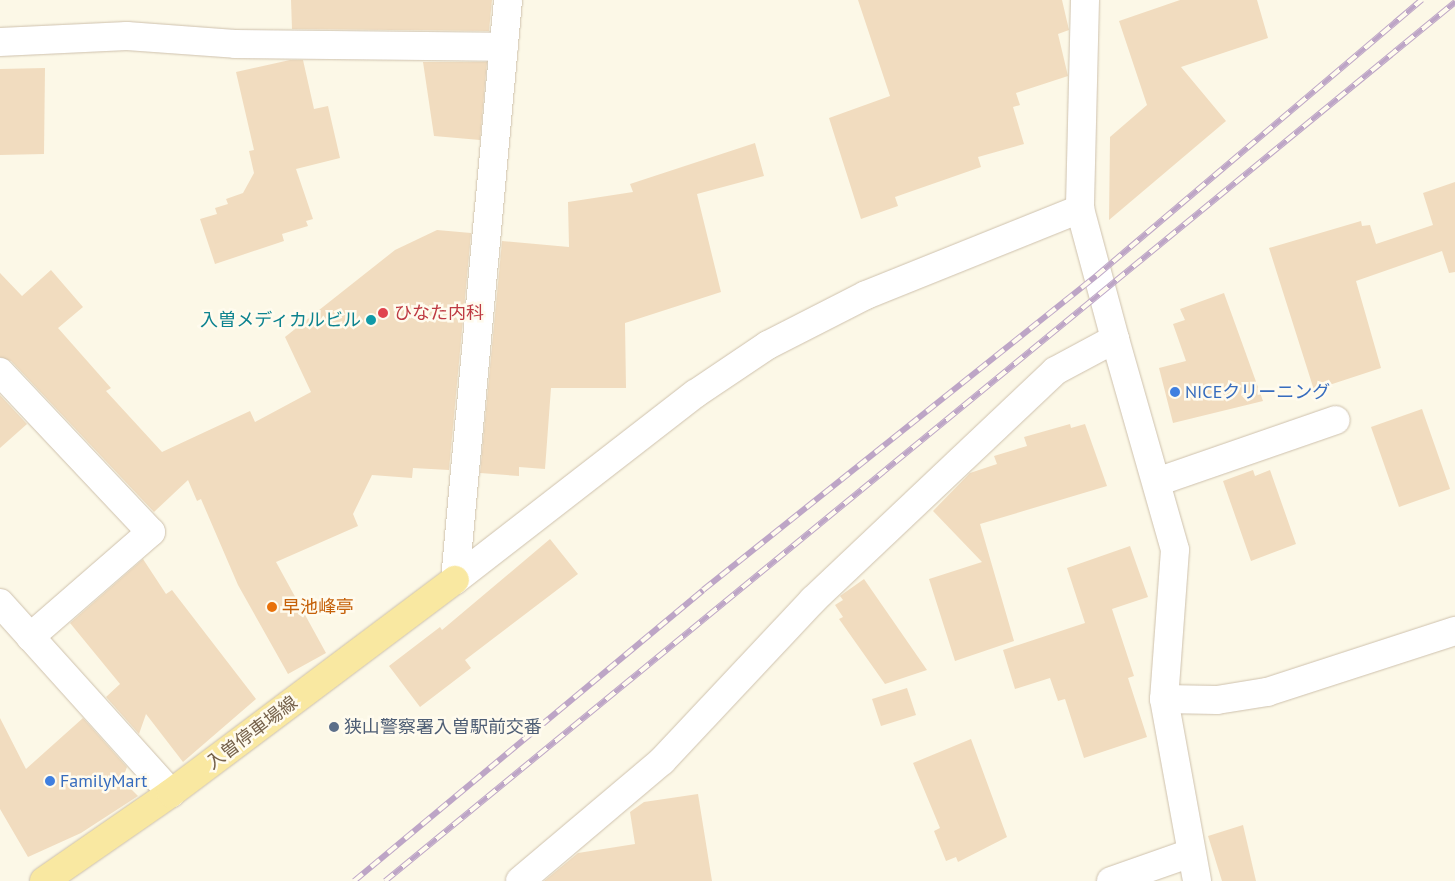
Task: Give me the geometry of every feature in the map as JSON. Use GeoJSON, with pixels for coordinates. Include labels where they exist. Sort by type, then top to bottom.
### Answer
{"type":"FeatureCollection","features":[{"type":"Feature","properties":{"kind":"main road","name":"入曽停車場線"},"geometry":{"type":"LineString","coordinates":[[44,881],[171,793],[455,580]]}},
{"type":"Feature","properties":{"kind":"street"},"geometry":{"type":"LineString","coordinates":[[455,580],[508,0]]}},
{"type":"Feature","properties":{"kind":"street"},"geometry":{"type":"LineString","coordinates":[[1085,0],[1080,210],[1175,550],[1164,699],[1196,881]]}},
{"type":"Feature","properties":{"kind":"street"},"geometry":{"type":"LineString","coordinates":[[0,42],[128,36],[235,44],[504,47]]}},
{"type":"Feature","properties":{"kind":"street"},"geometry":{"type":"LineString","coordinates":[[455,580],[695,394],[768,345],[866,295],[1080,210]]}},
{"type":"Feature","properties":{"kind":"street"},"geometry":{"type":"LineString","coordinates":[[520,881],[662,762],[813,600],[1055,371],[1115,339]]}},
{"type":"Feature","properties":{"kind":"street"},"geometry":{"type":"LineString","coordinates":[[0,372],[151,532],[30,637]]}},
{"type":"Feature","properties":{"kind":"street"},"geometry":{"type":"LineString","coordinates":[[1157,482],[1336,420]]}},
{"type":"Feature","properties":{"kind":"street"},"geometry":{"type":"LineString","coordinates":[[0,603],[171,793]]}},
{"type":"Feature","properties":{"kind":"street"},"geometry":{"type":"LineString","coordinates":[[1164,699],[1217,700],[1267,692],[1455,630]]}},
{"type":"Feature","properties":{"kind":"street"},"geometry":{"type":"LineString","coordinates":[[1111,881],[1191,854]]}},
{"type":"Feature","properties":{"kind":"building"},"geometry":{"type":"Polygon","coordinates":[[[291,0],[492,0],[489,31],[292,29],[291,0]]]}},
{"type":"Feature","properties":{"kind":"building"},"geometry":{"type":"Polygon","coordinates":[[[858,0],[1062,0],[1069,30],[1058,34],[1068,76],[1016,93],[1020,105],[1013,107],[1024,144],[978,157],[981,167],[895,197],[898,206],[861,219],[829,118],[890,96],[858,0]]]}},
{"type":"Feature","properties":{"kind":"building"},"geometry":{"type":"Polygon","coordinates":[[[1180,0],[1257,0],[1268,38],[1181,67],[1226,121],[1109,220],[1110,137],[1147,105],[1119,21],[1180,0]]]}},
{"type":"Feature","properties":{"kind":"building"},"geometry":{"type":"Polygon","coordinates":[[[290,60],[303,60],[314,109],[328,106],[340,158],[296,169],[313,219],[306,221],[308,226],[282,234],[284,241],[215,264],[200,219],[217,214],[215,208],[228,204],[226,199],[243,193],[254,173],[249,151],[254,150],[236,72],[290,60]]]}},
{"type":"Feature","properties":{"kind":"building"},"geometry":{"type":"Polygon","coordinates":[[[423,62],[487,62],[480,140],[434,136],[423,62]]]}},
{"type":"Feature","properties":{"kind":"building"},"geometry":{"type":"Polygon","coordinates":[[[45,68],[44,154],[0,155],[0,69],[45,68]]]}},
{"type":"Feature","properties":{"kind":"building"},"geometry":{"type":"Polygon","coordinates":[[[755,143],[764,176],[697,194],[721,292],[625,323],[626,388],[551,388],[545,469],[519,467],[519,476],[480,473],[502,241],[569,247],[568,202],[633,192],[630,184],[755,143]]]}},
{"type":"Feature","properties":{"kind":"building"},"geometry":{"type":"Polygon","coordinates":[[[1455,182],[1455,272],[1449,273],[1442,251],[1356,281],[1381,368],[1314,390],[1269,248],[1361,221],[1362,226],[1370,225],[1376,244],[1433,225],[1423,193],[1455,182]]]}},
{"type":"Feature","properties":{"kind":"building"},"geometry":{"type":"Polygon","coordinates":[[[437,230],[471,233],[449,470],[413,468],[412,478],[372,475],[353,514],[358,526],[276,562],[326,653],[288,674],[238,585],[201,499],[197,501],[188,480],[154,512],[11,361],[0,357],[0,273],[22,296],[51,270],[83,307],[58,328],[111,388],[106,391],[162,452],[250,411],[255,422],[311,392],[285,337],[395,250],[437,230]]]}},
{"type":"Feature","properties":{"kind":"building"},"geometry":{"type":"Polygon","coordinates":[[[1224,293],[1263,401],[1173,423],[1159,368],[1186,361],[1173,324],[1185,320],[1180,309],[1224,293]]]}},
{"type":"Feature","properties":{"kind":"building"},"geometry":{"type":"Polygon","coordinates":[[[0,395],[27,424],[0,448],[0,395]]]}},
{"type":"Feature","properties":{"kind":"building"},"geometry":{"type":"Polygon","coordinates":[[[1422,409],[1450,489],[1399,507],[1371,427],[1422,409]]]}},
{"type":"Feature","properties":{"kind":"building"},"geometry":{"type":"Polygon","coordinates":[[[1070,424],[1071,428],[1085,424],[1107,486],[980,524],[1014,641],[955,661],[929,579],[982,562],[933,511],[970,473],[997,464],[994,456],[1027,446],[1024,437],[1070,424]]]}},
{"type":"Feature","properties":{"kind":"building"},"geometry":{"type":"Polygon","coordinates":[[[1253,470],[1255,476],[1270,470],[1296,544],[1251,561],[1223,481],[1253,470]]]}},
{"type":"Feature","properties":{"kind":"building"},"geometry":{"type":"Polygon","coordinates":[[[550,539],[578,574],[465,660],[471,668],[420,707],[389,666],[440,627],[442,630],[550,539]]]}},
{"type":"Feature","properties":{"kind":"building"},"geometry":{"type":"Polygon","coordinates":[[[1130,546],[1148,597],[1112,609],[1134,676],[1128,678],[1147,737],[1084,758],[1065,699],[1058,701],[1050,678],[1015,689],[1003,650],[1085,623],[1067,568],[1130,546]]]}},
{"type":"Feature","properties":{"kind":"building"},"geometry":{"type":"Polygon","coordinates":[[[143,559],[166,594],[172,590],[256,699],[183,762],[146,714],[139,734],[106,697],[120,684],[70,623],[143,559]]]}},
{"type":"Feature","properties":{"kind":"building"},"geometry":{"type":"Polygon","coordinates":[[[864,579],[927,670],[885,684],[839,619],[843,617],[835,605],[843,600],[840,596],[864,579]]]}},
{"type":"Feature","properties":{"kind":"building"},"geometry":{"type":"Polygon","coordinates":[[[907,688],[916,715],[881,726],[872,699],[907,688]]]}},
{"type":"Feature","properties":{"kind":"building"},"geometry":{"type":"Polygon","coordinates":[[[0,718],[26,769],[83,718],[127,767],[122,780],[138,796],[81,833],[28,857],[0,809],[0,718]]]}},
{"type":"Feature","properties":{"kind":"building"},"geometry":{"type":"Polygon","coordinates":[[[971,739],[1007,837],[958,862],[956,857],[946,861],[934,831],[940,828],[913,763],[971,739]]]}},
{"type":"Feature","properties":{"kind":"building"},"geometry":{"type":"Polygon","coordinates":[[[698,794],[712,881],[544,881],[578,853],[635,844],[630,812],[644,802],[698,794]]]}},
{"type":"Feature","properties":{"kind":"building"},"geometry":{"type":"Polygon","coordinates":[[[1243,825],[1256,881],[1222,881],[1208,836],[1243,825]]]}},
{"type":"Feature","properties":{"kind":"railway"},"geometry":{"type":"LineString","coordinates":[[354,881],[703,590],[1096,276],[1422,0]]}},
{"type":"Feature","properties":{"kind":"railway"},"geometry":{"type":"LineString","coordinates":[[385,881],[1455,2]]}},
{"type":"Feature","properties":{"kind":"place","name":"ひなた内科"},"geometry":{"type":"Point","coordinates":[383,313]}},
{"type":"Feature","properties":{"kind":"place","name":"入曽メディカルビル"},"geometry":{"type":"Point","coordinates":[371,320]}},
{"type":"Feature","properties":{"kind":"place","name":"NICEクリーニング"},"geometry":{"type":"Point","coordinates":[1175,392]}},
{"type":"Feature","properties":{"kind":"place","name":"早池峰亭"},"geometry":{"type":"Point","coordinates":[272,607]}},
{"type":"Feature","properties":{"kind":"place","name":"狭山警察署入曽駅前交番"},"geometry":{"type":"Point","coordinates":[334,727]}},
{"type":"Feature","properties":{"kind":"place","name":"FamilyMart"},"geometry":{"type":"Point","coordinates":[50,781]}}]}
